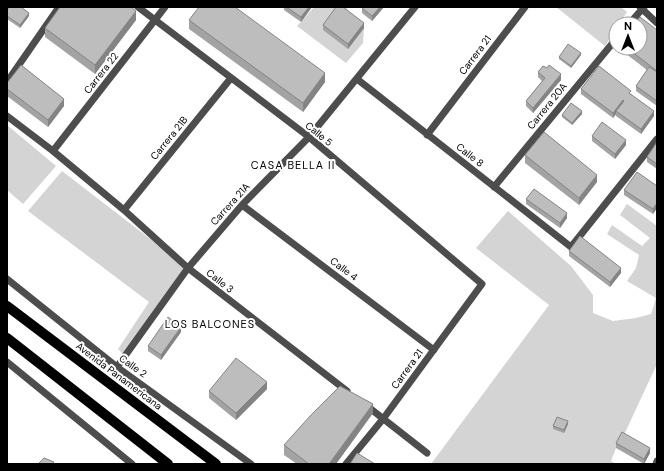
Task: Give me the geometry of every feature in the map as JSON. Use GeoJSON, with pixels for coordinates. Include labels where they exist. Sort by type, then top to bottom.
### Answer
{"type":"FeatureCollection","features":[{"type":"Feature","properties":{"kind":"main road","name":"Avenida Panamericana"},"geometry":{"type":"LineString","coordinates":[[7,306],[216,464]]}},
{"type":"Feature","properties":{"kind":"main road"},"geometry":{"type":"LineString","coordinates":[[7,338],[168,464]]}},
{"type":"Feature","properties":{"kind":"street"},"geometry":{"type":"LineString","coordinates":[[7,82],[60,7]]}},
{"type":"Feature","properties":{"kind":"street","name":"Calle 5"},"geometry":{"type":"LineString","coordinates":[[138,7],[309,137],[482,284]]}},
{"type":"Feature","properties":{"kind":"street","name":"Carrera 22"},"geometry":{"type":"LineString","coordinates":[[53,150],[165,7]]}},
{"type":"Feature","properties":{"kind":"street","name":"Carrera 21A"},"geometry":{"type":"LineString","coordinates":[[117,367],[188,268],[242,205],[309,137],[414,7]]}},
{"type":"Feature","properties":{"kind":"street","name":"Carrera 21"},"geometry":{"type":"LineString","coordinates":[[427,134],[525,7]]}},
{"type":"Feature","properties":{"kind":"street"},"geometry":{"type":"LineString","coordinates":[[635,16],[642,7],[657,23]]}},
{"type":"Feature","properties":{"kind":"street","name":"Carrera 20A"},"geometry":{"type":"LineString","coordinates":[[494,187],[608,49]]}},
{"type":"Feature","properties":{"kind":"street","name":"Carrera 21B"},"geometry":{"type":"LineString","coordinates":[[124,210],[231,78]]}},
{"type":"Feature","properties":{"kind":"street","name":"Calle 8"},"geometry":{"type":"LineString","coordinates":[[357,79],[572,247],[657,139]]}},
{"type":"Feature","properties":{"kind":"street","name":"Calle 3"},"geometry":{"type":"LineString","coordinates":[[7,116],[53,150],[124,210],[188,268],[352,394]]}},
{"type":"Feature","properties":{"kind":"street","name":"Calle 4"},"geometry":{"type":"LineString","coordinates":[[242,205],[434,350]]}},
{"type":"Feature","properties":{"kind":"street","name":"Calle 2"},"geometry":{"type":"LineString","coordinates":[[7,279],[117,367],[251,464]]}},
{"type":"Feature","properties":{"kind":"street","name":"Carrera 21"},"geometry":{"type":"LineString","coordinates":[[346,464],[383,419],[482,284]]}},
{"type":"Feature","properties":{"kind":"street"},"geometry":{"type":"LineString","coordinates":[[7,362],[132,464]]}},
{"type":"Feature","properties":{"kind":"street"},"geometry":{"type":"LineString","coordinates":[[364,404],[427,453]]}},
{"type":"Feature","properties":{"kind":"shaded area"},"geometry":{"type":"Polygon","coordinates":[[[314,7],[348,7],[344,13],[364,28],[363,43],[346,63],[297,26],[314,7]]]}},
{"type":"Feature","properties":{"kind":"shaded area"},"geometry":{"type":"Polygon","coordinates":[[[556,7],[621,7],[627,12],[624,16],[608,16],[608,41],[605,46],[556,7]]]}},
{"type":"Feature","properties":{"kind":"shaded area"},"geometry":{"type":"Polygon","coordinates":[[[7,125],[56,166],[23,204],[7,190],[7,125]]]}},
{"type":"Feature","properties":{"kind":"shaded area"},"geometry":{"type":"Polygon","coordinates":[[[62,171],[188,268],[127,358],[118,349],[149,302],[28,211],[62,171]]]}},
{"type":"Feature","properties":{"kind":"shaded area"},"geometry":{"type":"Polygon","coordinates":[[[627,204],[657,226],[657,364],[623,437],[616,448],[611,461],[616,464],[431,464],[549,305],[476,248],[508,211],[571,266],[593,295],[593,313],[613,321],[636,318],[651,314],[656,298],[627,281],[636,268],[639,255],[607,234],[612,225],[642,246],[650,238],[620,215],[627,204]]]}},
{"type":"Feature","properties":{"kind":"building"},"geometry":{"type":"Polygon","coordinates":[[[9,7],[21,7],[29,13],[20,25],[7,16],[7,10],[9,7]]]}},
{"type":"Feature","properties":{"kind":"building"},"geometry":{"type":"Polygon","coordinates":[[[60,7],[131,7],[136,11],[95,65],[45,28],[60,7]]]}},
{"type":"Feature","properties":{"kind":"building"},"geometry":{"type":"Polygon","coordinates":[[[199,7],[235,7],[325,73],[303,103],[189,20],[199,7]]]}},
{"type":"Feature","properties":{"kind":"building"},"geometry":{"type":"Polygon","coordinates":[[[286,7],[309,7],[301,17],[286,7]]]}},
{"type":"Feature","properties":{"kind":"building"},"geometry":{"type":"Polygon","coordinates":[[[336,7],[343,7],[364,23],[348,44],[323,25],[336,7]]]}},
{"type":"Feature","properties":{"kind":"building"},"geometry":{"type":"Polygon","coordinates":[[[362,7],[380,7],[372,16],[362,7]]]}},
{"type":"Feature","properties":{"kind":"building"},"geometry":{"type":"Polygon","coordinates":[[[648,23],[657,30],[657,71],[637,56],[648,56],[648,23]]]}},
{"type":"Feature","properties":{"kind":"building"},"geometry":{"type":"Polygon","coordinates":[[[568,44],[581,53],[571,66],[559,57],[568,44]]]}},
{"type":"Feature","properties":{"kind":"building"},"geometry":{"type":"Polygon","coordinates":[[[21,65],[64,99],[48,120],[7,89],[7,83],[21,65]]]}},
{"type":"Feature","properties":{"kind":"building"},"geometry":{"type":"Polygon","coordinates":[[[549,65],[561,74],[533,108],[526,101],[545,78],[538,72],[543,66],[547,68],[549,65]]]}},
{"type":"Feature","properties":{"kind":"building"},"geometry":{"type":"Polygon","coordinates":[[[599,66],[631,91],[629,93],[654,111],[641,129],[616,111],[624,101],[623,100],[613,113],[581,89],[599,66]]]}},
{"type":"Feature","properties":{"kind":"building"},"geometry":{"type":"Polygon","coordinates":[[[649,67],[657,72],[657,101],[636,86],[649,67]]]}},
{"type":"Feature","properties":{"kind":"building"},"geometry":{"type":"Polygon","coordinates":[[[571,103],[582,111],[572,123],[562,115],[571,103]]]}},
{"type":"Feature","properties":{"kind":"building"},"geometry":{"type":"Polygon","coordinates":[[[602,122],[626,140],[615,154],[592,136],[602,122]]]}},
{"type":"Feature","properties":{"kind":"building"},"geometry":{"type":"Polygon","coordinates":[[[544,132],[597,175],[579,198],[525,155],[544,132]]]}},
{"type":"Feature","properties":{"kind":"building"},"geometry":{"type":"Polygon","coordinates":[[[657,142],[657,164],[647,157],[657,142]]]}},
{"type":"Feature","properties":{"kind":"building"},"geometry":{"type":"Polygon","coordinates":[[[637,172],[657,186],[657,203],[653,209],[624,190],[637,172]]]}},
{"type":"Feature","properties":{"kind":"building"},"geometry":{"type":"Polygon","coordinates":[[[534,189],[567,213],[560,223],[526,199],[534,189]]]}},
{"type":"Feature","properties":{"kind":"building"},"geometry":{"type":"Polygon","coordinates":[[[580,236],[621,268],[610,282],[569,251],[580,236]]]}},
{"type":"Feature","properties":{"kind":"building"},"geometry":{"type":"Polygon","coordinates":[[[168,317],[181,327],[161,355],[148,346],[168,317]]]}},
{"type":"Feature","properties":{"kind":"building"},"geometry":{"type":"Polygon","coordinates":[[[236,358],[267,382],[236,413],[209,391],[236,358]]]}},
{"type":"Feature","properties":{"kind":"building"},"geometry":{"type":"Polygon","coordinates":[[[340,386],[373,404],[329,464],[309,464],[284,445],[340,386]]]}},
{"type":"Feature","properties":{"kind":"building"},"geometry":{"type":"Polygon","coordinates":[[[557,417],[568,421],[564,430],[553,426],[557,417]]]}},
{"type":"Feature","properties":{"kind":"building"},"geometry":{"type":"Polygon","coordinates":[[[622,432],[650,448],[644,459],[616,443],[622,432]]]}},
{"type":"Feature","properties":{"kind":"building"},"geometry":{"type":"Polygon","coordinates":[[[357,453],[375,464],[350,464],[357,453]]]}},
{"type":"Feature","properties":{"kind":"building"},"geometry":{"type":"Polygon","coordinates":[[[44,458],[54,462],[52,464],[38,464],[44,458]]]}},
{"type":"Feature","properties":{"kind":"district","name":"CASA BELLA II"},"geometry":{"type":"Point","coordinates":[293,165]}},
{"type":"Feature","properties":{"kind":"district","name":"LOS BALCONES"},"geometry":{"type":"Point","coordinates":[210,324]}}]}
